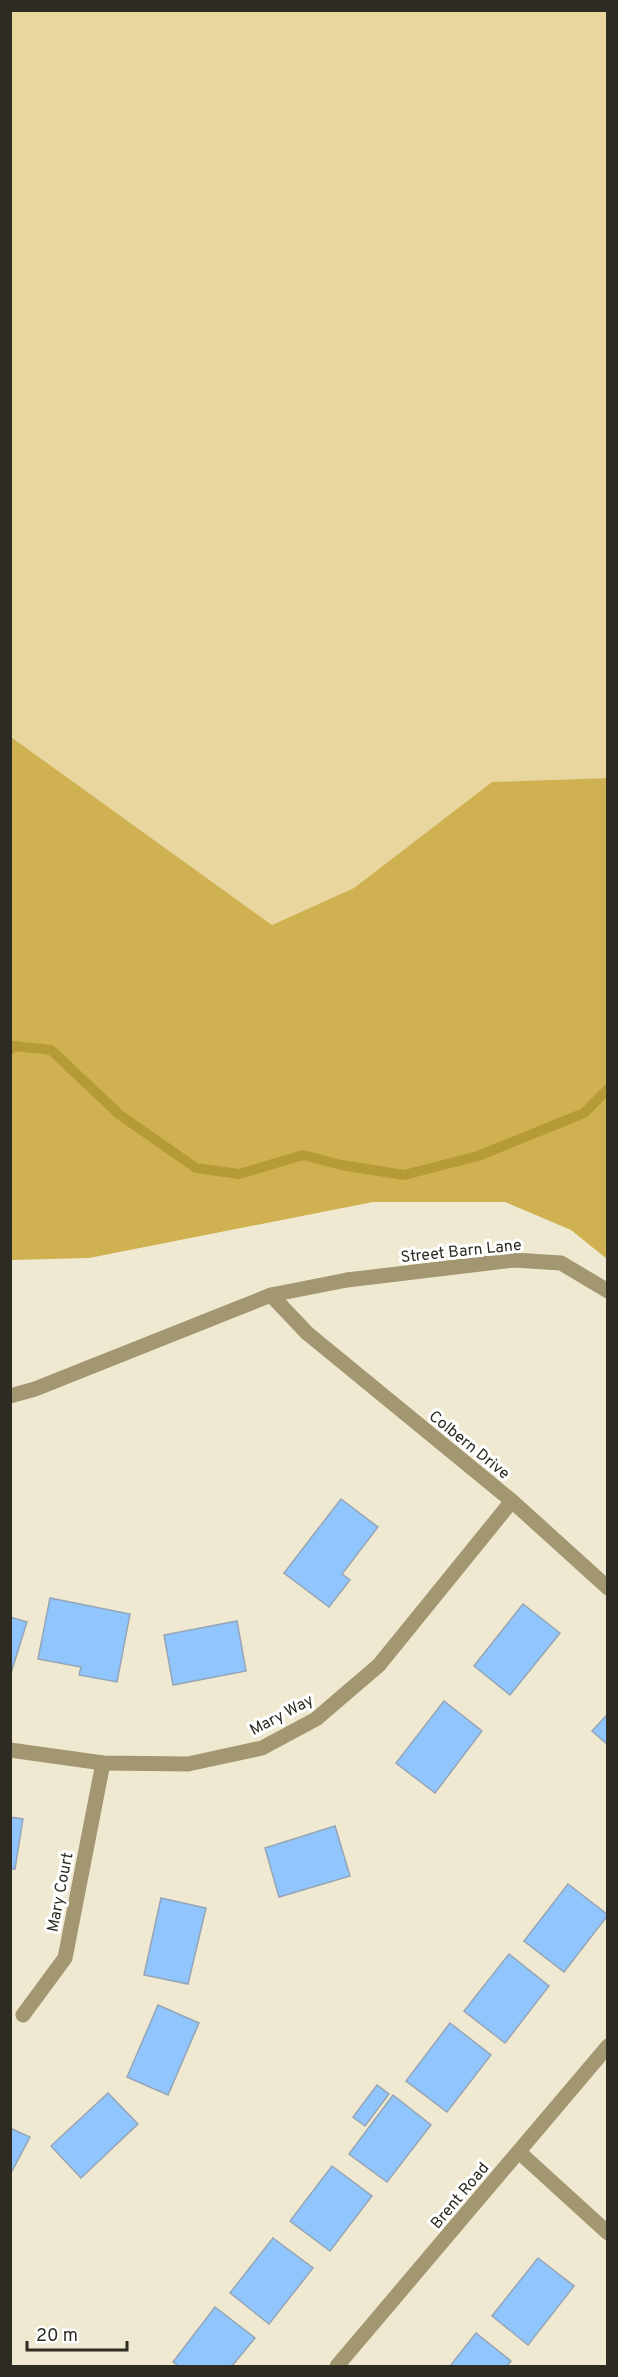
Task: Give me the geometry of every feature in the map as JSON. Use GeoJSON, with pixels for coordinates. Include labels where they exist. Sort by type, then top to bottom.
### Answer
{"type":"FeatureCollection","features":[{"type":"Feature","properties":{"kind":"street","name":"Street Barn Lane"},"geometry":{"type":"LineString","coordinates":[[10,1396],[271,1295],[347,1280],[514,1260],[561,1263],[608,1291]]}},
{"type":"Feature","properties":{"kind":"street","name":"Colbern Drive"},"geometry":{"type":"LineString","coordinates":[[271,1295],[307,1333],[512,1501],[608,1588]]}},
{"type":"Feature","properties":{"kind":"street","name":"Mary Way"},"geometry":{"type":"LineString","coordinates":[[10,1750],[103,1763],[188,1764],[262,1748],[316,1719],[379,1665],[512,1501]]}},
{"type":"Feature","properties":{"kind":"street","name":"Mary Court"},"geometry":{"type":"LineString","coordinates":[[22,2015],[65,1958],[103,1763]]}},
{"type":"Feature","properties":{"kind":"street","name":"Brent Road"},"geometry":{"type":"LineString","coordinates":[[337,2367],[608,2046]]}},
{"type":"Feature","properties":{"kind":"street"},"geometry":{"type":"LineString","coordinates":[[519,2152],[608,2233]]}},
{"type":"Feature","properties":{"kind":"shaded area"},"geometry":{"type":"Polygon","coordinates":[[[11,11],[607,11],[607,778],[492,782],[354,888],[272,925],[11,737],[11,11]]]}},
{"type":"Feature","properties":{"kind":"shaded area"},"geometry":{"type":"Polygon","coordinates":[[[11,737],[272,925],[354,888],[492,782],[607,778],[607,1259],[571,1230],[505,1202],[373,1202],[89,1258],[11,1260],[11,737]]]}},
{"type":"Feature","properties":{"kind":"building"},"geometry":{"type":"Polygon","coordinates":[[[341,1499],[378,1527],[342,1574],[350,1580],[329,1607],[284,1573],[341,1499]]]}},
{"type":"Feature","properties":{"kind":"building"},"geometry":{"type":"Polygon","coordinates":[[[50,1598],[130,1614],[117,1682],[79,1675],[81,1667],[38,1659],[50,1598]]]}},
{"type":"Feature","properties":{"kind":"building"},"geometry":{"type":"Polygon","coordinates":[[[523,1604],[560,1633],[510,1695],[474,1666],[523,1604]]]}},
{"type":"Feature","properties":{"kind":"building"},"geometry":{"type":"Polygon","coordinates":[[[10,1617],[27,1622],[11,1673],[10,1672],[10,1617]]]}},
{"type":"Feature","properties":{"kind":"building"},"geometry":{"type":"Polygon","coordinates":[[[237,1621],[246,1671],[173,1685],[164,1635],[237,1621]]]}},
{"type":"Feature","properties":{"kind":"building"},"geometry":{"type":"Polygon","coordinates":[[[444,1701],[482,1731],[435,1793],[396,1763],[444,1701]]]}},
{"type":"Feature","properties":{"kind":"building"},"geometry":{"type":"Polygon","coordinates":[[[608,1714],[608,1745],[592,1731],[608,1714]]]}},
{"type":"Feature","properties":{"kind":"building"},"geometry":{"type":"Polygon","coordinates":[[[10,1817],[23,1819],[15,1869],[10,1869],[10,1817]]]}},
{"type":"Feature","properties":{"kind":"building"},"geometry":{"type":"Polygon","coordinates":[[[335,1826],[350,1876],[279,1897],[265,1848],[335,1826]]]}},
{"type":"Feature","properties":{"kind":"building"},"geometry":{"type":"Polygon","coordinates":[[[568,1884],[608,1915],[564,1972],[524,1941],[568,1884]]]}},
{"type":"Feature","properties":{"kind":"building"},"geometry":{"type":"Polygon","coordinates":[[[161,1898],[206,1908],[188,1984],[144,1975],[161,1898]]]}},
{"type":"Feature","properties":{"kind":"building"},"geometry":{"type":"Polygon","coordinates":[[[509,1954],[549,1986],[505,2043],[464,2011],[509,1954]]]}},
{"type":"Feature","properties":{"kind":"building"},"geometry":{"type":"Polygon","coordinates":[[[158,2005],[199,2023],[168,2095],[127,2077],[158,2005]]]}},
{"type":"Feature","properties":{"kind":"building"},"geometry":{"type":"Polygon","coordinates":[[[450,2023],[491,2055],[447,2112],[406,2081],[450,2023]]]}},
{"type":"Feature","properties":{"kind":"building"},"geometry":{"type":"Polygon","coordinates":[[[377,2085],[389,2094],[365,2126],[353,2117],[377,2085]]]}},
{"type":"Feature","properties":{"kind":"building"},"geometry":{"type":"Polygon","coordinates":[[[108,2093],[138,2124],[81,2178],[51,2146],[108,2093]]]}},
{"type":"Feature","properties":{"kind":"building"},"geometry":{"type":"Polygon","coordinates":[[[393,2095],[431,2125],[387,2182],[349,2154],[393,2095]]]}},
{"type":"Feature","properties":{"kind":"building"},"geometry":{"type":"Polygon","coordinates":[[[10,2128],[30,2137],[10,2175],[10,2128]]]}},
{"type":"Feature","properties":{"kind":"building"},"geometry":{"type":"Polygon","coordinates":[[[332,2166],[372,2196],[330,2251],[290,2221],[332,2166]]]}},
{"type":"Feature","properties":{"kind":"building"},"geometry":{"type":"Polygon","coordinates":[[[273,2238],[313,2268],[269,2324],[230,2293],[273,2238]]]}},
{"type":"Feature","properties":{"kind":"building"},"geometry":{"type":"Polygon","coordinates":[[[538,2258],[574,2286],[528,2345],[492,2316],[538,2258]]]}},
{"type":"Feature","properties":{"kind":"building"},"geometry":{"type":"Polygon","coordinates":[[[215,2307],[255,2338],[232,2366],[179,2366],[173,2362],[215,2307]]]}},
{"type":"Feature","properties":{"kind":"building"},"geometry":{"type":"Polygon","coordinates":[[[476,2333],[511,2361],[507,2366],[450,2366],[476,2333]]]}},
{"type":"Feature","properties":{"kind":"waterway"},"geometry":{"type":"LineString","coordinates":[[10,1050],[14,1046],[51,1050],[120,1115],[196,1168],[239,1174],[303,1155],[341,1165],[404,1175],[478,1156],[584,1113],[608,1089]]}}]}
